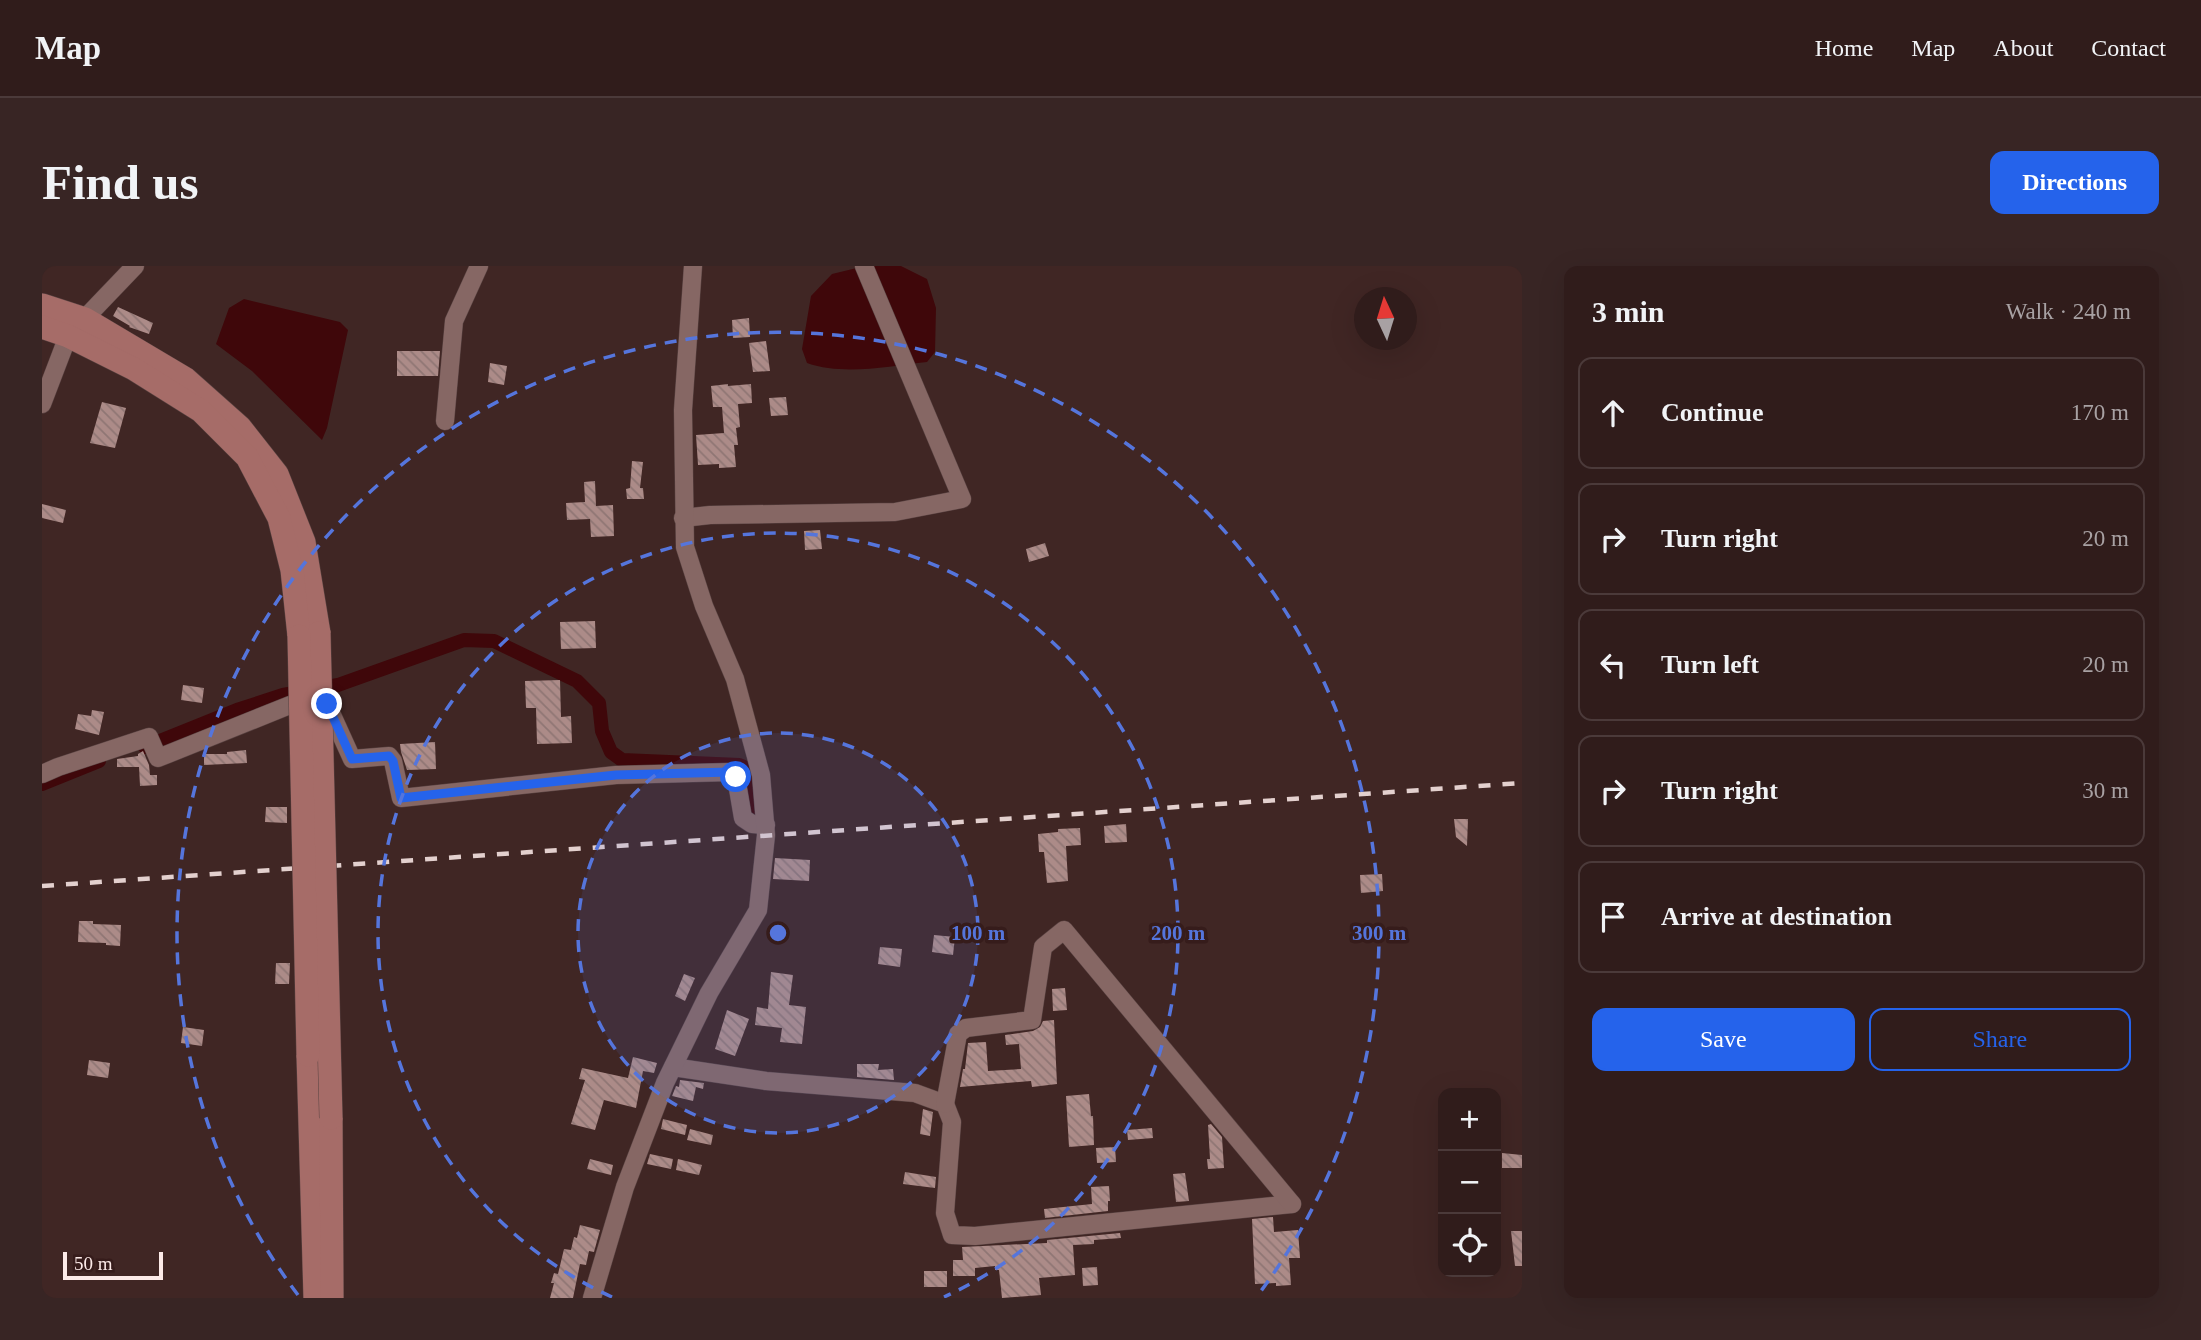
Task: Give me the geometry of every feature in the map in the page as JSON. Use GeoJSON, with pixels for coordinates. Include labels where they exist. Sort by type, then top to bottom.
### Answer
{"type":"FeatureCollection","features":[{"type":"Feature","properties":{"kind":"main road"},"geometry":{"type":"LineString","coordinates":[[42,305],[85,319],[186,379],[240,427],[277,474],[304,542],[331,1118],[332,1298]]}},
{"type":"Feature","properties":{"kind":"main road"},"geometry":{"type":"LineString","coordinates":[[42,327],[68,336],[134,369],[201,411],[247,457],[279,518],[309,634],[308,1055],[315,1298]]}},
{"type":"Feature","properties":{"kind":"street"},"geometry":{"type":"LineString","coordinates":[[42,404],[68,336],[135,266]]}},
{"type":"Feature","properties":{"kind":"street"},"geometry":{"type":"LineString","coordinates":[[445,421],[454,321],[479,266]]}},
{"type":"Feature","properties":{"kind":"street"},"geometry":{"type":"LineString","coordinates":[[592,1298],[625,1187],[673,1067],[709,993],[758,910],[766,835],[761,775],[735,679],[704,606],[685,547],[683,410],[692,266]]}},
{"type":"Feature","properties":{"kind":"street"},"geometry":{"type":"LineString","coordinates":[[683,517],[710,514],[895,512],[961,499],[864,266]]}},
{"type":"Feature","properties":{"kind":"street"},"geometry":{"type":"LineString","coordinates":[[42,774],[149,737],[158,758],[290,705],[327,704],[352,759],[389,756],[393,761],[401,798],[616,775],[731,772],[736,777],[743,818],[752,824],[766,825]]}},
{"type":"Feature","properties":{"kind":"street"},"geometry":{"type":"LineString","coordinates":[[1064,930],[1292,1204],[975,1236],[952,1234],[946,1213],[952,1122],[946,1104],[958,1034],[966,1028],[1032,1020],[1042,947],[1064,930]]}},
{"type":"Feature","properties":{"kind":"street"},"geometry":{"type":"LineString","coordinates":[[673,1067],[766,1082],[915,1093],[946,1104]]}},
{"type":"Feature","properties":{"kind":"shaded area"},"geometry":{"type":"Polygon","coordinates":[[[865,266],[901,266],[927,279],[936,308],[935,352],[927,362],[851,369],[807,363],[802,349],[811,296],[832,274],[865,266]]]}},
{"type":"Feature","properties":{"kind":"shaded area"},"geometry":{"type":"Polygon","coordinates":[[[244,299],[340,322],[348,330],[327,428],[322,440],[252,371],[216,344],[229,308],[244,299]]]}},
{"type":"Feature","properties":{"kind":"building"},"geometry":{"type":"Polygon","coordinates":[[[118,307],[153,323],[149,334],[129,327],[113,316],[118,307]]]}},
{"type":"Feature","properties":{"kind":"building"},"geometry":{"type":"Polygon","coordinates":[[[749,318],[750,337],[733,338],[732,320],[749,318]]]}},
{"type":"Feature","properties":{"kind":"building"},"geometry":{"type":"Polygon","coordinates":[[[766,341],[770,371],[753,372],[749,343],[766,341]]]}},
{"type":"Feature","properties":{"kind":"building"},"geometry":{"type":"Polygon","coordinates":[[[397,351],[440,351],[438,376],[397,376],[397,351]]]}},
{"type":"Feature","properties":{"kind":"building"},"geometry":{"type":"Polygon","coordinates":[[[490,363],[507,366],[504,385],[488,382],[490,363]]]}},
{"type":"Feature","properties":{"kind":"building"},"geometry":{"type":"Polygon","coordinates":[[[751,384],[752,403],[738,404],[740,427],[736,428],[738,445],[734,445],[736,467],[719,468],[719,464],[698,465],[696,435],[724,433],[722,407],[713,407],[711,386],[751,384]]]}},
{"type":"Feature","properties":{"kind":"building"},"geometry":{"type":"Polygon","coordinates":[[[786,397],[788,415],[771,416],[769,398],[786,397]]]}},
{"type":"Feature","properties":{"kind":"building"},"geometry":{"type":"Polygon","coordinates":[[[102,402],[126,408],[115,448],[90,443],[102,402]]]}},
{"type":"Feature","properties":{"kind":"building"},"geometry":{"type":"Polygon","coordinates":[[[632,461],[643,462],[640,488],[643,488],[644,499],[627,499],[626,489],[630,488],[632,461]]]}},
{"type":"Feature","properties":{"kind":"building"},"geometry":{"type":"Polygon","coordinates":[[[595,481],[596,506],[613,505],[614,536],[591,537],[590,519],[567,520],[566,503],[585,502],[584,482],[595,481]]]}},
{"type":"Feature","properties":{"kind":"building"},"geometry":{"type":"Polygon","coordinates":[[[42,504],[66,510],[63,523],[42,518],[42,504]]]}},
{"type":"Feature","properties":{"kind":"building"},"geometry":{"type":"Polygon","coordinates":[[[820,530],[822,549],[805,550],[804,531],[820,530]]]}},
{"type":"Feature","properties":{"kind":"building"},"geometry":{"type":"Polygon","coordinates":[[[1045,543],[1049,556],[1029,562],[1026,549],[1045,543]]]}},
{"type":"Feature","properties":{"kind":"building"},"geometry":{"type":"Polygon","coordinates":[[[595,621],[596,648],[561,649],[560,622],[595,621]]]}},
{"type":"Feature","properties":{"kind":"building"},"geometry":{"type":"Polygon","coordinates":[[[560,680],[561,717],[571,716],[572,743],[537,744],[536,708],[526,708],[525,681],[560,680]]]}},
{"type":"Feature","properties":{"kind":"building"},"geometry":{"type":"Polygon","coordinates":[[[183,685],[204,688],[202,703],[181,700],[183,685]]]}},
{"type":"Feature","properties":{"kind":"building"},"geometry":{"type":"Polygon","coordinates":[[[92,710],[104,712],[99,735],[75,729],[78,714],[91,716],[92,710]]]}},
{"type":"Feature","properties":{"kind":"building"},"geometry":{"type":"Polygon","coordinates":[[[435,742],[436,769],[407,770],[400,744],[435,742]]]}},
{"type":"Feature","properties":{"kind":"building"},"geometry":{"type":"Polygon","coordinates":[[[246,750],[247,763],[204,765],[204,754],[227,754],[246,750]]]}},
{"type":"Feature","properties":{"kind":"building"},"geometry":{"type":"Polygon","coordinates":[[[143,751],[150,775],[157,775],[157,785],[140,786],[139,767],[117,767],[117,759],[138,756],[143,751]]]}},
{"type":"Feature","properties":{"kind":"building"},"geometry":{"type":"Polygon","coordinates":[[[266,807],[287,807],[287,823],[265,822],[266,807]]]}},
{"type":"Feature","properties":{"kind":"building"},"geometry":{"type":"Polygon","coordinates":[[[1454,819],[1468,819],[1467,846],[1456,837],[1454,819]]]}},
{"type":"Feature","properties":{"kind":"building"},"geometry":{"type":"Polygon","coordinates":[[[1126,824],[1127,842],[1105,843],[1104,826],[1126,824]]]}},
{"type":"Feature","properties":{"kind":"building"},"geometry":{"type":"Polygon","coordinates":[[[1080,828],[1081,845],[1066,846],[1068,881],[1047,883],[1044,852],[1039,852],[1038,834],[1058,832],[1058,829],[1080,828]]]}},
{"type":"Feature","properties":{"kind":"building"},"geometry":{"type":"Polygon","coordinates":[[[775,858],[810,860],[809,881],[773,879],[775,858]]]}},
{"type":"Feature","properties":{"kind":"building"},"geometry":{"type":"Polygon","coordinates":[[[1382,874],[1383,891],[1361,893],[1360,875],[1382,874]]]}},
{"type":"Feature","properties":{"kind":"building"},"geometry":{"type":"Polygon","coordinates":[[[79,921],[121,925],[120,946],[78,942],[79,921]]]}},
{"type":"Feature","properties":{"kind":"building"},"geometry":{"type":"Polygon","coordinates":[[[934,935],[955,937],[953,955],[932,952],[934,935]]]}},
{"type":"Feature","properties":{"kind":"building"},"geometry":{"type":"Polygon","coordinates":[[[880,947],[902,949],[900,967],[878,964],[880,947]]]}},
{"type":"Feature","properties":{"kind":"building"},"geometry":{"type":"Polygon","coordinates":[[[276,963],[290,963],[289,984],[275,984],[276,963]]]}},
{"type":"Feature","properties":{"kind":"building"},"geometry":{"type":"Polygon","coordinates":[[[771,972],[793,975],[789,1005],[806,1007],[802,1044],[780,1042],[782,1028],[755,1025],[757,1007],[768,1009],[771,972]]]}},
{"type":"Feature","properties":{"kind":"building"},"geometry":{"type":"Polygon","coordinates":[[[684,974],[695,978],[685,1001],[675,996],[684,974]]]}},
{"type":"Feature","properties":{"kind":"building"},"geometry":{"type":"Polygon","coordinates":[[[1065,988],[1067,1010],[1053,1011],[1052,989],[1065,988]]]}},
{"type":"Feature","properties":{"kind":"building"},"geometry":{"type":"Polygon","coordinates":[[[727,1010],[749,1019],[735,1056],[715,1049],[727,1010]]]}},
{"type":"Feature","properties":{"kind":"building"},"geometry":{"type":"Polygon","coordinates":[[[1054,1020],[1057,1084],[1032,1087],[1031,1081],[960,1087],[968,1043],[986,1042],[988,1071],[1021,1069],[1019,1044],[1006,1045],[1005,1035],[1033,1031],[1040,1027],[1043,1021],[1054,1020]]]}},
{"type":"Feature","properties":{"kind":"building"},"geometry":{"type":"Polygon","coordinates":[[[183,1027],[204,1030],[202,1046],[181,1043],[183,1027]]]}},
{"type":"Feature","properties":{"kind":"building"},"geometry":{"type":"Polygon","coordinates":[[[633,1057],[657,1063],[654,1073],[643,1071],[636,1108],[604,1100],[595,1130],[571,1124],[585,1080],[579,1079],[582,1068],[628,1078],[633,1057]]]}},
{"type":"Feature","properties":{"kind":"building"},"geometry":{"type":"Polygon","coordinates":[[[89,1060],[110,1063],[108,1078],[87,1075],[89,1060]]]}},
{"type":"Feature","properties":{"kind":"building"},"geometry":{"type":"Polygon","coordinates":[[[857,1064],[879,1064],[878,1070],[893,1069],[894,1080],[857,1077],[857,1064]]]}},
{"type":"Feature","properties":{"kind":"building"},"geometry":{"type":"Polygon","coordinates":[[[680,1080],[704,1083],[703,1089],[696,1087],[693,1101],[672,1096],[676,1086],[679,1087],[680,1080]]]}},
{"type":"Feature","properties":{"kind":"building"},"geometry":{"type":"Polygon","coordinates":[[[1089,1094],[1094,1145],[1069,1147],[1066,1096],[1089,1094]]]}},
{"type":"Feature","properties":{"kind":"building"},"geometry":{"type":"Polygon","coordinates":[[[923,1109],[933,1112],[930,1136],[920,1134],[923,1109]]]}},
{"type":"Feature","properties":{"kind":"building"},"geometry":{"type":"Polygon","coordinates":[[[663,1119],[687,1125],[685,1135],[661,1129],[663,1119]]]}},
{"type":"Feature","properties":{"kind":"building"},"geometry":{"type":"Polygon","coordinates":[[[1211,1124],[1222,1137],[1224,1168],[1208,1169],[1208,1125],[1211,1124]]]}},
{"type":"Feature","properties":{"kind":"building"},"geometry":{"type":"Polygon","coordinates":[[[1152,1128],[1153,1138],[1128,1140],[1127,1130],[1152,1128]]]}},
{"type":"Feature","properties":{"kind":"building"},"geometry":{"type":"Polygon","coordinates":[[[690,1129],[713,1135],[711,1145],[687,1140],[690,1129]]]}},
{"type":"Feature","properties":{"kind":"building"},"geometry":{"type":"Polygon","coordinates":[[[1115,1147],[1116,1162],[1097,1163],[1096,1148],[1115,1147]]]}},
{"type":"Feature","properties":{"kind":"building"},"geometry":{"type":"Polygon","coordinates":[[[1502,1153],[1522,1155],[1522,1168],[1502,1168],[1502,1153]]]}},
{"type":"Feature","properties":{"kind":"building"},"geometry":{"type":"Polygon","coordinates":[[[650,1154],[673,1159],[671,1169],[647,1164],[650,1154]]]}},
{"type":"Feature","properties":{"kind":"building"},"geometry":{"type":"Polygon","coordinates":[[[590,1159],[613,1165],[611,1175],[587,1169],[590,1159]]]}},
{"type":"Feature","properties":{"kind":"building"},"geometry":{"type":"Polygon","coordinates":[[[678,1159],[702,1165],[699,1175],[676,1170],[678,1159]]]}},
{"type":"Feature","properties":{"kind":"building"},"geometry":{"type":"Polygon","coordinates":[[[905,1172],[936,1177],[935,1188],[903,1184],[905,1172]]]}},
{"type":"Feature","properties":{"kind":"building"},"geometry":{"type":"Polygon","coordinates":[[[1185,1173],[1189,1201],[1176,1202],[1173,1174],[1185,1173]]]}},
{"type":"Feature","properties":{"kind":"building"},"geometry":{"type":"Polygon","coordinates":[[[1109,1186],[1108,1211],[1045,1218],[1044,1209],[1092,1204],[1091,1187],[1109,1186]]]}},
{"type":"Feature","properties":{"kind":"building"},"geometry":{"type":"Polygon","coordinates":[[[1273,1217],[1274,1232],[1298,1230],[1300,1258],[1289,1258],[1291,1285],[1255,1284],[1252,1219],[1273,1217]]]}},
{"type":"Feature","properties":{"kind":"building"},"geometry":{"type":"Polygon","coordinates":[[[580,1225],[600,1230],[594,1252],[589,1251],[586,1265],[580,1264],[573,1298],[550,1298],[554,1273],[558,1274],[564,1249],[571,1250],[580,1225]]]}},
{"type":"Feature","properties":{"kind":"building"},"geometry":{"type":"Polygon","coordinates":[[[1511,1231],[1522,1231],[1522,1266],[1515,1266],[1511,1231]]]}},
{"type":"Feature","properties":{"kind":"building"},"geometry":{"type":"Polygon","coordinates":[[[1120,1233],[1121,1238],[1073,1245],[1075,1275],[1039,1278],[1041,1295],[1002,1298],[999,1270],[995,1270],[995,1266],[975,1268],[975,1276],[953,1276],[953,1260],[963,1260],[962,1247],[1047,1243],[1047,1240],[1120,1233]]]}},
{"type":"Feature","properties":{"kind":"building"},"geometry":{"type":"Polygon","coordinates":[[[1097,1267],[1098,1285],[1083,1286],[1082,1268],[1097,1267]]]}},
{"type":"Feature","properties":{"kind":"building"},"geometry":{"type":"Polygon","coordinates":[[[924,1271],[947,1271],[947,1287],[924,1287],[924,1271]]]}},
{"type":"Feature","properties":{"kind":"waterway"},"geometry":{"type":"LineString","coordinates":[[145,747],[237,710],[283,695],[338,685],[464,640],[494,641],[577,681],[599,703],[602,731],[611,752],[622,760],[739,765],[746,768],[755,814]]}},
{"type":"Feature","properties":{"kind":"waterway"},"geometry":{"type":"LineString","coordinates":[[42,784],[99,761]]}},
{"type":"Feature","properties":{"kind":"railway"},"geometry":{"type":"LineString","coordinates":[[42,886],[1522,783]]}},
{"type":"Feature","properties":{"kind":"route"},"geometry":{"type":"LineString","coordinates":[[327,704],[352,759],[389,756],[393,761],[401,798],[616,775],[731,772],[736,777]]}}]}
